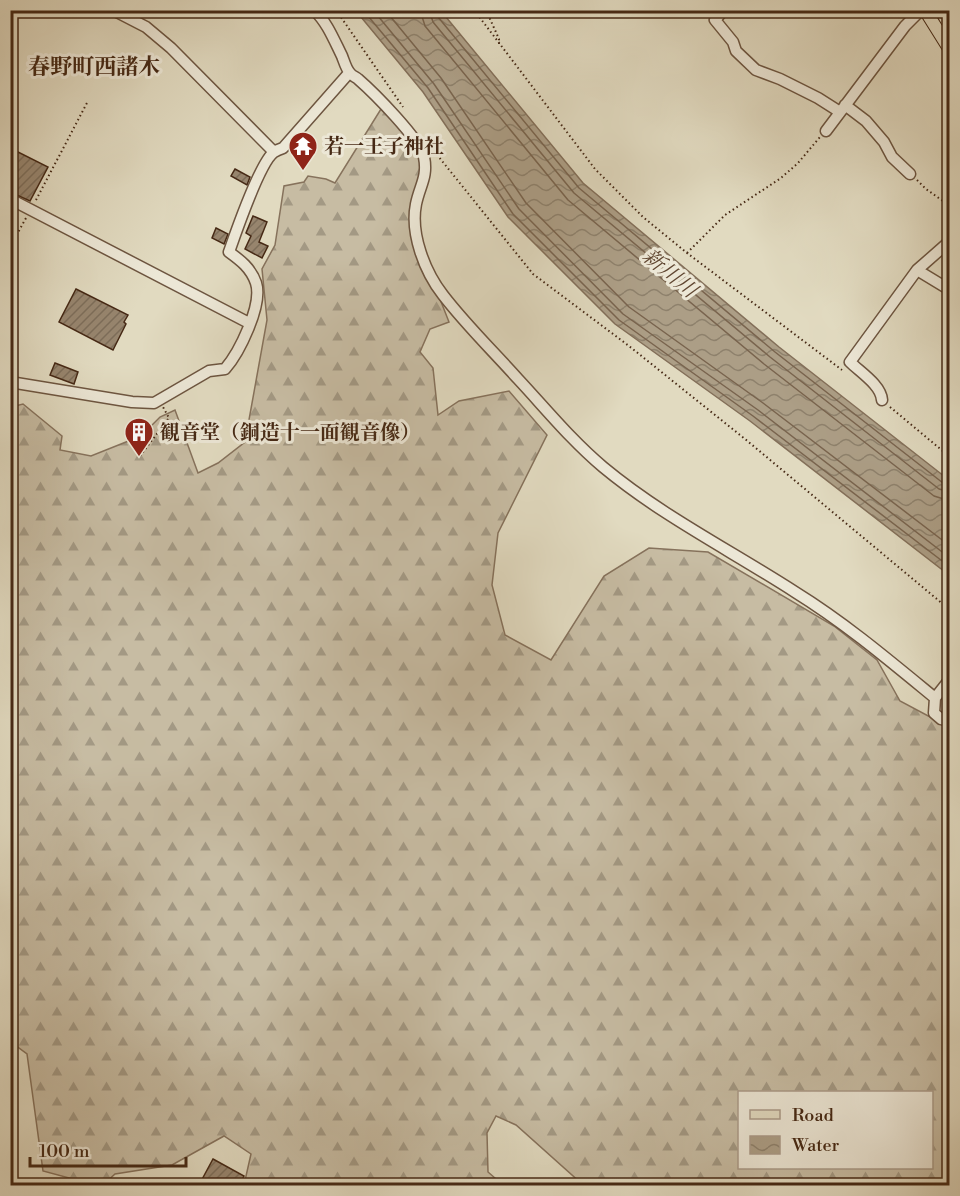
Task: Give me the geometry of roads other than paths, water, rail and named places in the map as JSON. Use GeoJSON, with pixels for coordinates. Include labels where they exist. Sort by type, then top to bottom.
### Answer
{"type":"FeatureCollection","features":[{"type":"Feature","properties":{"kind":"main road"},"geometry":{"type":"LineString","coordinates":[[923,10],[950,50]]}},
{"type":"Feature","properties":{"kind":"street"},"geometry":{"type":"LineString","coordinates":[[113,10],[146,27],[171,48],[274,152]]}},
{"type":"Feature","properties":{"kind":"street"},"geometry":{"type":"LineString","coordinates":[[314,10],[333,37],[349,73],[357,78],[394,116],[421,148],[425,177],[416,204],[415,224],[426,267],[442,294],[556,422],[602,466],[637,493],[675,520],[835,618],[935,698]]}},
{"type":"Feature","properties":{"kind":"street"},"geometry":{"type":"LineString","coordinates":[[724,10],[715,20],[733,42],[736,51],[756,70],[843,108],[866,121],[884,142],[892,157],[910,174]]}},
{"type":"Feature","properties":{"kind":"street"},"geometry":{"type":"LineString","coordinates":[[826,130],[905,26],[923,10]]}},
{"type":"Feature","properties":{"kind":"street"},"geometry":{"type":"LineString","coordinates":[[10,382],[132,402],[154,403],[209,371],[225,369],[233,360],[257,301],[256,284],[246,264],[229,252],[254,185],[269,157],[283,148],[349,73]]}},
{"type":"Feature","properties":{"kind":"street"},"geometry":{"type":"LineString","coordinates":[[10,199],[249,323]]}},
{"type":"Feature","properties":{"kind":"street"},"geometry":{"type":"LineString","coordinates":[[882,400],[874,385],[850,363],[917,270],[950,241]]}},
{"type":"Feature","properties":{"kind":"street"},"geometry":{"type":"LineString","coordinates":[[917,270],[950,290]]}},
{"type":"Feature","properties":{"kind":"street"},"geometry":{"type":"LineString","coordinates":[[950,679],[935,698],[934,713],[941,719],[950,721]]}},
{"type":"Feature","properties":{"kind":"water","name":"新川川"},"geometry":{"type":"Polygon","coordinates":[[[356,11],[441,11],[583,183],[779,347],[949,480],[949,575],[750,421],[615,324],[508,217],[423,92],[356,11]]]}},
{"type":"Feature","properties":{"kind":"waterway"},"geometry":{"type":"LineString","coordinates":[[933,10],[938,20]]}},
{"type":"Feature","properties":{"kind":"place","name":"若一王子神社"},"geometry":{"type":"Point","coordinates":[303,172]}},
{"type":"Feature","properties":{"kind":"place","name":"観音堂（銅造十一面観音像）"},"geometry":{"type":"Point","coordinates":[139,458]}},
{"type":"Feature","properties":{"kind":"district","name":"春野町西諸木"},"geometry":{"type":"Point","coordinates":[94,66]}}]}
